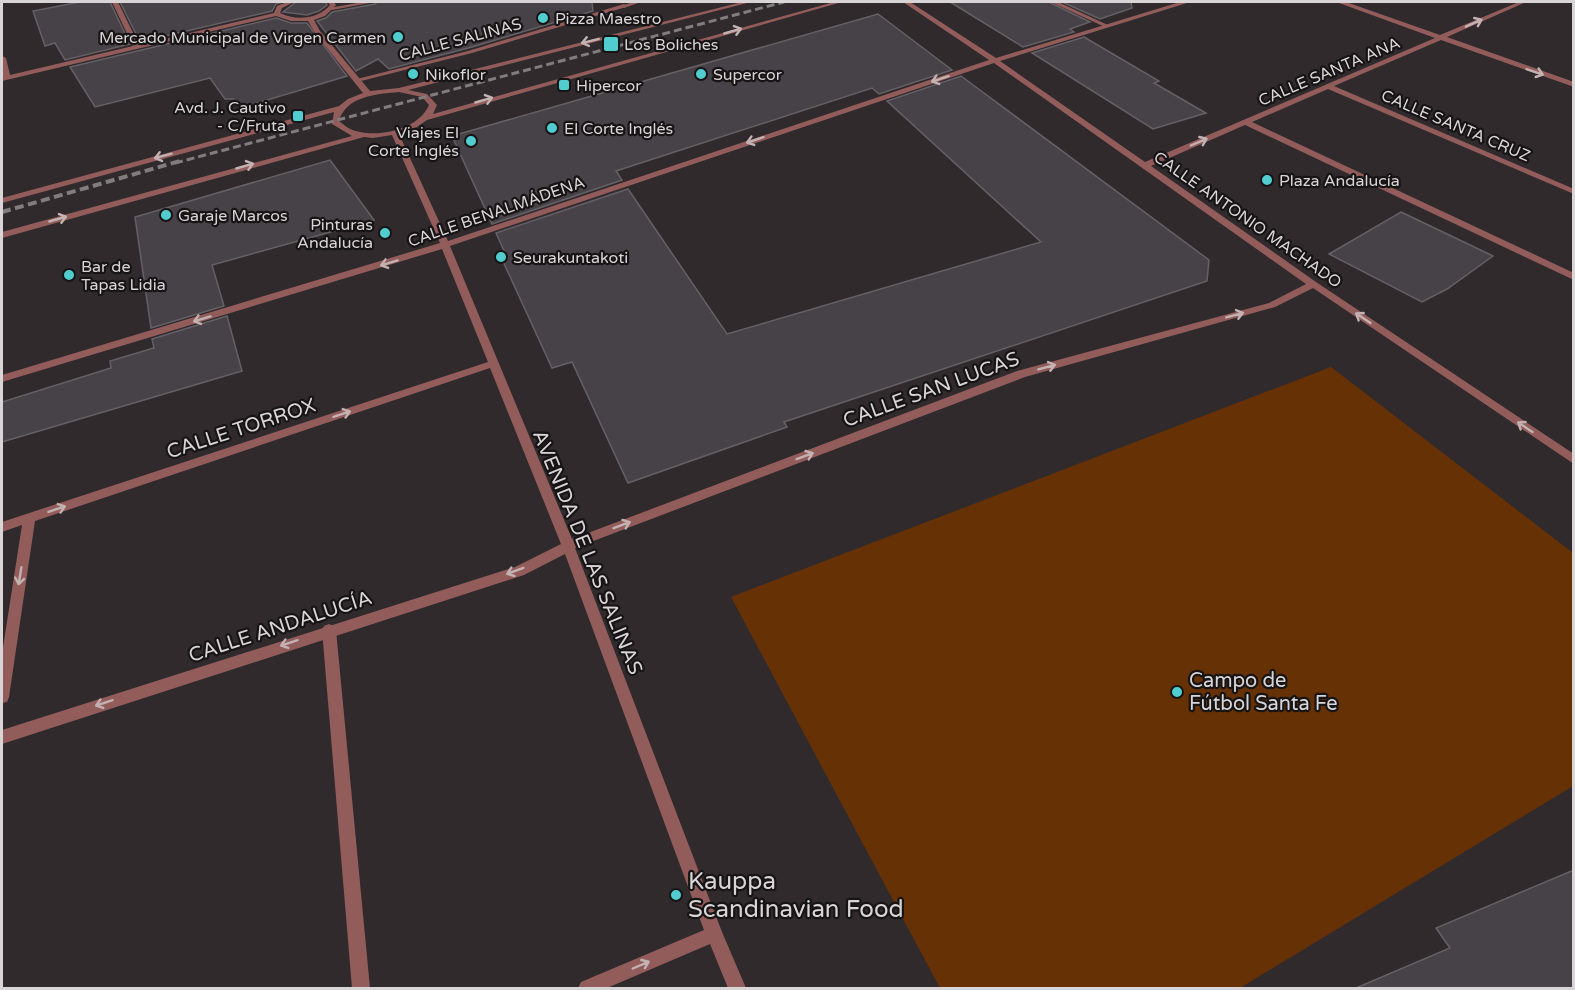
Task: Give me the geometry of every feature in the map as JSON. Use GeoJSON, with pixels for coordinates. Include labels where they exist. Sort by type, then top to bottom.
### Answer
{"type":"FeatureCollection","features":[{"type":"Feature","properties":{"kind":"street"},"geometry":{"type":"LineString","coordinates":[[115,2],[136,46]]}},
{"type":"Feature","properties":{"kind":"street"},"geometry":{"type":"LineString","coordinates":[[277,14],[279,7],[291,2]]}},
{"type":"Feature","properties":{"kind":"street"},"geometry":{"type":"LineString","coordinates":[[2,58],[4,78],[277,14],[293,20],[310,18],[324,14],[332,3],[372,2]]}},
{"type":"Feature","properties":{"kind":"street","name":"CALLE SALINAS"},"geometry":{"type":"LineString","coordinates":[[357,80],[470,52],[621,4],[638,2]]}},
{"type":"Feature","properties":{"kind":"street"},"geometry":{"type":"LineString","coordinates":[[2,201],[341,108],[368,94],[399,90],[748,2]]}},
{"type":"Feature","properties":{"kind":"street"},"geometry":{"type":"LineString","coordinates":[[2,235],[363,135],[395,133],[428,118],[839,2]]}},
{"type":"Feature","properties":{"kind":"street","name":"CALLE ANTONIO MACHADO"},"geometry":{"type":"LineString","coordinates":[[906,2],[996,60],[1313,284],[1574,460]]}},
{"type":"Feature","properties":{"kind":"street"},"geometry":{"type":"LineString","coordinates":[[1054,2],[1107,26]]}},
{"type":"Feature","properties":{"kind":"street","name":"CALLE BENALMÁDENA"},"geometry":{"type":"LineString","coordinates":[[2,379],[445,244],[996,60],[1185,2]]}},
{"type":"Feature","properties":{"kind":"street"},"geometry":{"type":"LineString","coordinates":[[1341,2],[1574,85]]}},
{"type":"Feature","properties":{"kind":"street","name":"CALLE SANTA ANA"},"geometry":{"type":"LineString","coordinates":[[1145,165],[1523,2]]}},
{"type":"Feature","properties":{"kind":"street"},"geometry":{"type":"LineString","coordinates":[[310,18],[317,32],[368,94]]}},
{"type":"Feature","properties":{"kind":"street","name":"CALLE SANTA CRUZ"},"geometry":{"type":"LineString","coordinates":[[1327,86],[1574,192]]}},
{"type":"Feature","properties":{"kind":"street"},"geometry":{"type":"LineString","coordinates":[[399,90],[423,94],[430,98],[434,104],[433,111],[428,118]]}},
{"type":"Feature","properties":{"kind":"street"},"geometry":{"type":"LineString","coordinates":[[341,108],[336,115],[335,122],[350,133],[363,135]]}},
{"type":"Feature","properties":{"kind":"street"},"geometry":{"type":"LineString","coordinates":[[1246,122],[1574,277]]}},
{"type":"Feature","properties":{"kind":"street","name":"AVENIDA DE LAS SALINAS"},"geometry":{"type":"LineString","coordinates":[[395,133],[445,244],[568,546],[714,934],[737,988]]}},
{"type":"Feature","properties":{"kind":"street","name":"CALLE SAN LUCAS"},"geometry":{"type":"LineString","coordinates":[[568,546],[1021,374],[1272,305],[1313,284]]}},
{"type":"Feature","properties":{"kind":"street","name":"CALLE TORROX"},"geometry":{"type":"LineString","coordinates":[[2,527],[492,364]]}},
{"type":"Feature","properties":{"kind":"street"},"geometry":{"type":"LineString","coordinates":[[2,697],[29,518]]}},
{"type":"Feature","properties":{"kind":"street","name":"CALLE ANDALUCÍA"},"geometry":{"type":"LineString","coordinates":[[2,737],[329,630],[519,571],[568,546]]}},
{"type":"Feature","properties":{"kind":"street"},"geometry":{"type":"LineString","coordinates":[[329,630],[361,988]]}},
{"type":"Feature","properties":{"kind":"street"},"geometry":{"type":"LineString","coordinates":[[587,988],[714,934]]}},
{"type":"Feature","properties":{"kind":"shaded area","name":"Campo de Fútbol Santa Fe"},"geometry":{"type":"Polygon","coordinates":[[[1331,367],[1573,553],[1573,786],[1240,988],[940,988],[731,597],[1331,367]]]}},
{"type":"Feature","properties":{"kind":"building"},"geometry":{"type":"Polygon","coordinates":[[[80,2],[110,2],[130,44],[65,60],[55,43],[45,46],[33,11],[80,2]]]}},
{"type":"Feature","properties":{"kind":"building"},"geometry":{"type":"Polygon","coordinates":[[[120,2],[282,2],[276,4],[272,11],[140,42],[120,2]]]}},
{"type":"Feature","properties":{"kind":"building"},"geometry":{"type":"Polygon","coordinates":[[[296,2],[326,2],[327,5],[307,15],[283,12],[296,2]]]}},
{"type":"Feature","properties":{"kind":"building"},"geometry":{"type":"Polygon","coordinates":[[[377,2],[592,2],[593,11],[389,69],[378,59],[356,71],[317,21],[326,18],[332,12],[377,2]]]}},
{"type":"Feature","properties":{"kind":"building"},"geometry":{"type":"Polygon","coordinates":[[[950,2],[1049,2],[1090,22],[1070,29],[1074,32],[1023,47],[950,2]]]}},
{"type":"Feature","properties":{"kind":"building"},"geometry":{"type":"Polygon","coordinates":[[[1062,2],[1131,2],[1132,8],[1100,19],[1062,2]]]}},
{"type":"Feature","properties":{"kind":"building"},"geometry":{"type":"Polygon","coordinates":[[[878,14],[952,70],[879,94],[872,88],[616,171],[622,180],[492,224],[452,136],[878,14]]]}},
{"type":"Feature","properties":{"kind":"building"},"geometry":{"type":"Polygon","coordinates":[[[276,18],[291,23],[307,23],[347,76],[241,108],[233,99],[225,99],[210,78],[95,107],[70,67],[276,18]]]}},
{"type":"Feature","properties":{"kind":"building"},"geometry":{"type":"Polygon","coordinates":[[[1084,37],[1159,81],[1154,83],[1206,113],[1153,129],[1032,53],[1084,37]]]}},
{"type":"Feature","properties":{"kind":"building"},"geometry":{"type":"Polygon","coordinates":[[[961,76],[1209,260],[1207,281],[784,422],[787,427],[628,483],[572,362],[552,368],[501,257],[506,255],[496,233],[628,189],[727,334],[1041,242],[887,101],[961,76]]]}},
{"type":"Feature","properties":{"kind":"building"},"geometry":{"type":"Polygon","coordinates":[[[330,160],[374,220],[212,265],[224,306],[151,328],[135,217],[330,160]]]}},
{"type":"Feature","properties":{"kind":"building"},"geometry":{"type":"Polygon","coordinates":[[[1401,212],[1493,256],[1447,289],[1422,302],[1329,254],[1401,212]]]}},
{"type":"Feature","properties":{"kind":"building"},"geometry":{"type":"Polygon","coordinates":[[[227,316],[242,371],[2,442],[2,402],[111,368],[110,361],[154,348],[152,339],[227,316]]]}},
{"type":"Feature","properties":{"kind":"building"},"geometry":{"type":"Polygon","coordinates":[[[1574,870],[1574,988],[1356,988],[1450,948],[1436,928],[1574,870]]]}},
{"type":"Feature","properties":{"kind":"railway"},"geometry":{"type":"LineString","coordinates":[[175,163],[784,2]]}},
{"type":"Feature","properties":{"kind":"railway"},"geometry":{"type":"LineString","coordinates":[[2,212],[180,161]]}},
{"type":"Feature","properties":{"kind":"place","name":"Pizza Maestro"},"geometry":{"type":"Point","coordinates":[543,18]}},
{"type":"Feature","properties":{"kind":"place","name":"Mercado Municipal de Virgen Carmen"},"geometry":{"type":"Point","coordinates":[398,37]}},
{"type":"Feature","properties":{"kind":"place","name":"Los Boliches"},"geometry":{"type":"Point","coordinates":[611,44]}},
{"type":"Feature","properties":{"kind":"place","name":"Nikoflor"},"geometry":{"type":"Point","coordinates":[413,74]}},
{"type":"Feature","properties":{"kind":"place","name":"Supercor"},"geometry":{"type":"Point","coordinates":[701,74]}},
{"type":"Feature","properties":{"kind":"place","name":"Hipercor"},"geometry":{"type":"Point","coordinates":[564,85]}},
{"type":"Feature","properties":{"kind":"place","name":"Avd. J. Cautivo - C/Fruta"},"geometry":{"type":"Point","coordinates":[298,116]}},
{"type":"Feature","properties":{"kind":"place","name":"El Corte Inglés"},"geometry":{"type":"Point","coordinates":[552,128]}},
{"type":"Feature","properties":{"kind":"place","name":"Viajes El Corte Inglés"},"geometry":{"type":"Point","coordinates":[471,141]}},
{"type":"Feature","properties":{"kind":"place","name":"Plaza Andalucía"},"geometry":{"type":"Point","coordinates":[1267,180]}},
{"type":"Feature","properties":{"kind":"place","name":"Garaje Marcos"},"geometry":{"type":"Point","coordinates":[166,215]}},
{"type":"Feature","properties":{"kind":"place","name":"Pinturas Andalucía"},"geometry":{"type":"Point","coordinates":[385,233]}},
{"type":"Feature","properties":{"kind":"place","name":"Seurakuntakoti"},"geometry":{"type":"Point","coordinates":[501,257]}},
{"type":"Feature","properties":{"kind":"place","name":"Bar de Tapas Lidia"},"geometry":{"type":"Point","coordinates":[69,275]}},
{"type":"Feature","properties":{"kind":"place","name":"Campo de Fútbol Santa Fe"},"geometry":{"type":"Point","coordinates":[1177,692]}},
{"type":"Feature","properties":{"kind":"place","name":"Kauppa Scandinavian Food"},"geometry":{"type":"Point","coordinates":[676,895]}}]}
